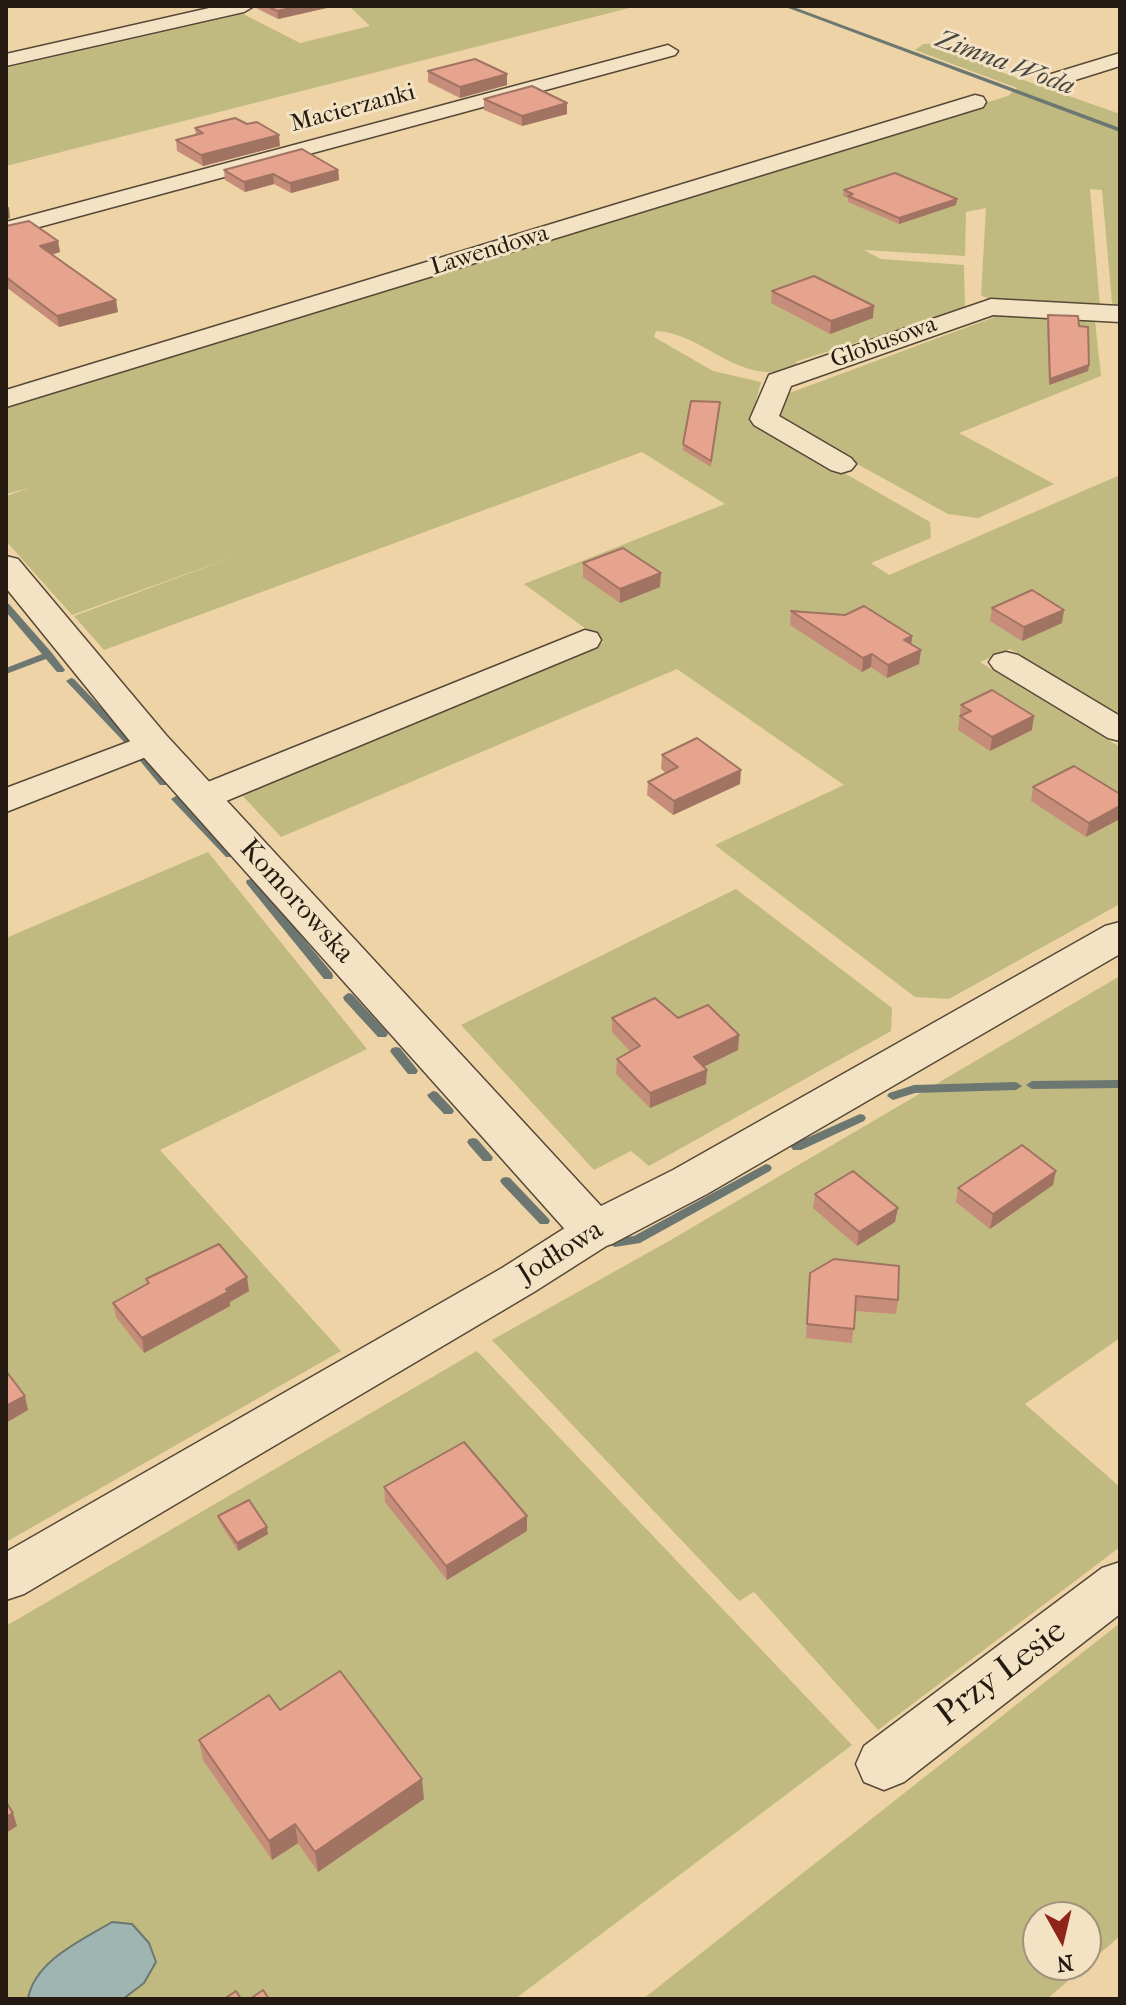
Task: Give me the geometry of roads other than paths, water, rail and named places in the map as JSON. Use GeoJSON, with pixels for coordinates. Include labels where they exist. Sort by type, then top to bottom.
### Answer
{"type":"FeatureCollection","features":[{"type":"Feature","properties":{"kind":"street"},"geometry":{"type":"LineString","coordinates":[[6,60],[244,6]]}},
{"type":"Feature","properties":{"kind":"street","name":"Macierzanki"},"geometry":{"type":"LineString","coordinates":[[6,229],[668,51]]}},
{"type":"Feature","properties":{"kind":"street"},"geometry":{"type":"LineString","coordinates":[[1056,80],[1120,59]]}},
{"type":"Feature","properties":{"kind":"street","name":"Lawendowa"},"geometry":{"type":"LineString","coordinates":[[6,399],[975,102]]}},
{"type":"Feature","properties":{"kind":"street","name":"Globusowa"},"geometry":{"type":"LineString","coordinates":[[841,464],[764,419],[779,381],[991,307],[1120,314]]}},
{"type":"Feature","properties":{"kind":"street","name":"Komorowska"},"geometry":{"type":"LineString","coordinates":[[6,566],[152,743],[595,1231]]}},
{"type":"Feature","properties":{"kind":"street"},"geometry":{"type":"LineString","coordinates":[[201,798],[585,640]]}},
{"type":"Feature","properties":{"kind":"street"},"geometry":{"type":"LineString","coordinates":[[1006,662],[1120,731]]}},
{"type":"Feature","properties":{"kind":"street"},"geometry":{"type":"LineString","coordinates":[[6,801],[152,743]]}},
{"type":"Feature","properties":{"kind":"street","name":"Jodłowa"},"geometry":{"type":"LineString","coordinates":[[6,1578],[518,1280],[595,1231],[690,1182],[1120,936]]}},
{"type":"Feature","properties":{"kind":"street","name":"Przy Lesie"},"geometry":{"type":"LineString","coordinates":[[884,1764],[1120,1584]]}},
{"type":"Feature","properties":{"kind":"water"},"geometry":{"type":"Polygon","coordinates":[[[112,1922],[132,1924],[149,1943],[156,1962],[144,1983],[123,1999],[28,1999],[39,1973],[49,1963],[112,1922]]]}},
{"type":"Feature","properties":{"kind":"waterway","name":"Zimna Woda"},"geometry":{"type":"LineString","coordinates":[[786,6],[1120,130]]}},
{"type":"Feature","properties":{"kind":"waterway"},"geometry":{"type":"LineString","coordinates":[[6,606],[48,655]]}},
{"type":"Feature","properties":{"kind":"waterway"},"geometry":{"type":"LineString","coordinates":[[6,671],[48,655]]}},
{"type":"Feature","properties":{"kind":"waterway"},"geometry":{"type":"LineString","coordinates":[[48,655],[60,670]]}},
{"type":"Feature","properties":{"kind":"waterway"},"geometry":{"type":"LineString","coordinates":[[71,681],[128,741]]}},
{"type":"Feature","properties":{"kind":"waterway"},"geometry":{"type":"LineString","coordinates":[[139,754],[163,783]]}},
{"type":"Feature","properties":{"kind":"waterway"},"geometry":{"type":"LineString","coordinates":[[176,799],[230,855]]}},
{"type":"Feature","properties":{"kind":"waterway"},"geometry":{"type":"LineString","coordinates":[[251,882],[328,976]]}},
{"type":"Feature","properties":{"kind":"waterway"},"geometry":{"type":"LineString","coordinates":[[348,997],[382,1034]]}},
{"type":"Feature","properties":{"kind":"waterway"},"geometry":{"type":"LineString","coordinates":[[396,1051],[412,1071]]}},
{"type":"Feature","properties":{"kind":"waterway"},"geometry":{"type":"LineString","coordinates":[[1032,1085],[1120,1084]]}},
{"type":"Feature","properties":{"kind":"waterway"},"geometry":{"type":"LineString","coordinates":[[893,1096],[914,1089],[1016,1086]]}},
{"type":"Feature","properties":{"kind":"waterway"},"geometry":{"type":"LineString","coordinates":[[433,1095],[448,1111]]}},
{"type":"Feature","properties":{"kind":"waterway"},"geometry":{"type":"LineString","coordinates":[[797,1147],[860,1118]]}},
{"type":"Feature","properties":{"kind":"waterway"},"geometry":{"type":"LineString","coordinates":[[473,1142],[487,1158]]}},
{"type":"Feature","properties":{"kind":"waterway"},"geometry":{"type":"LineString","coordinates":[[615,1242],[636,1240],[766,1168]]}},
{"type":"Feature","properties":{"kind":"waterway"},"geometry":{"type":"LineString","coordinates":[[506,1181],[544,1221]]}}]}
